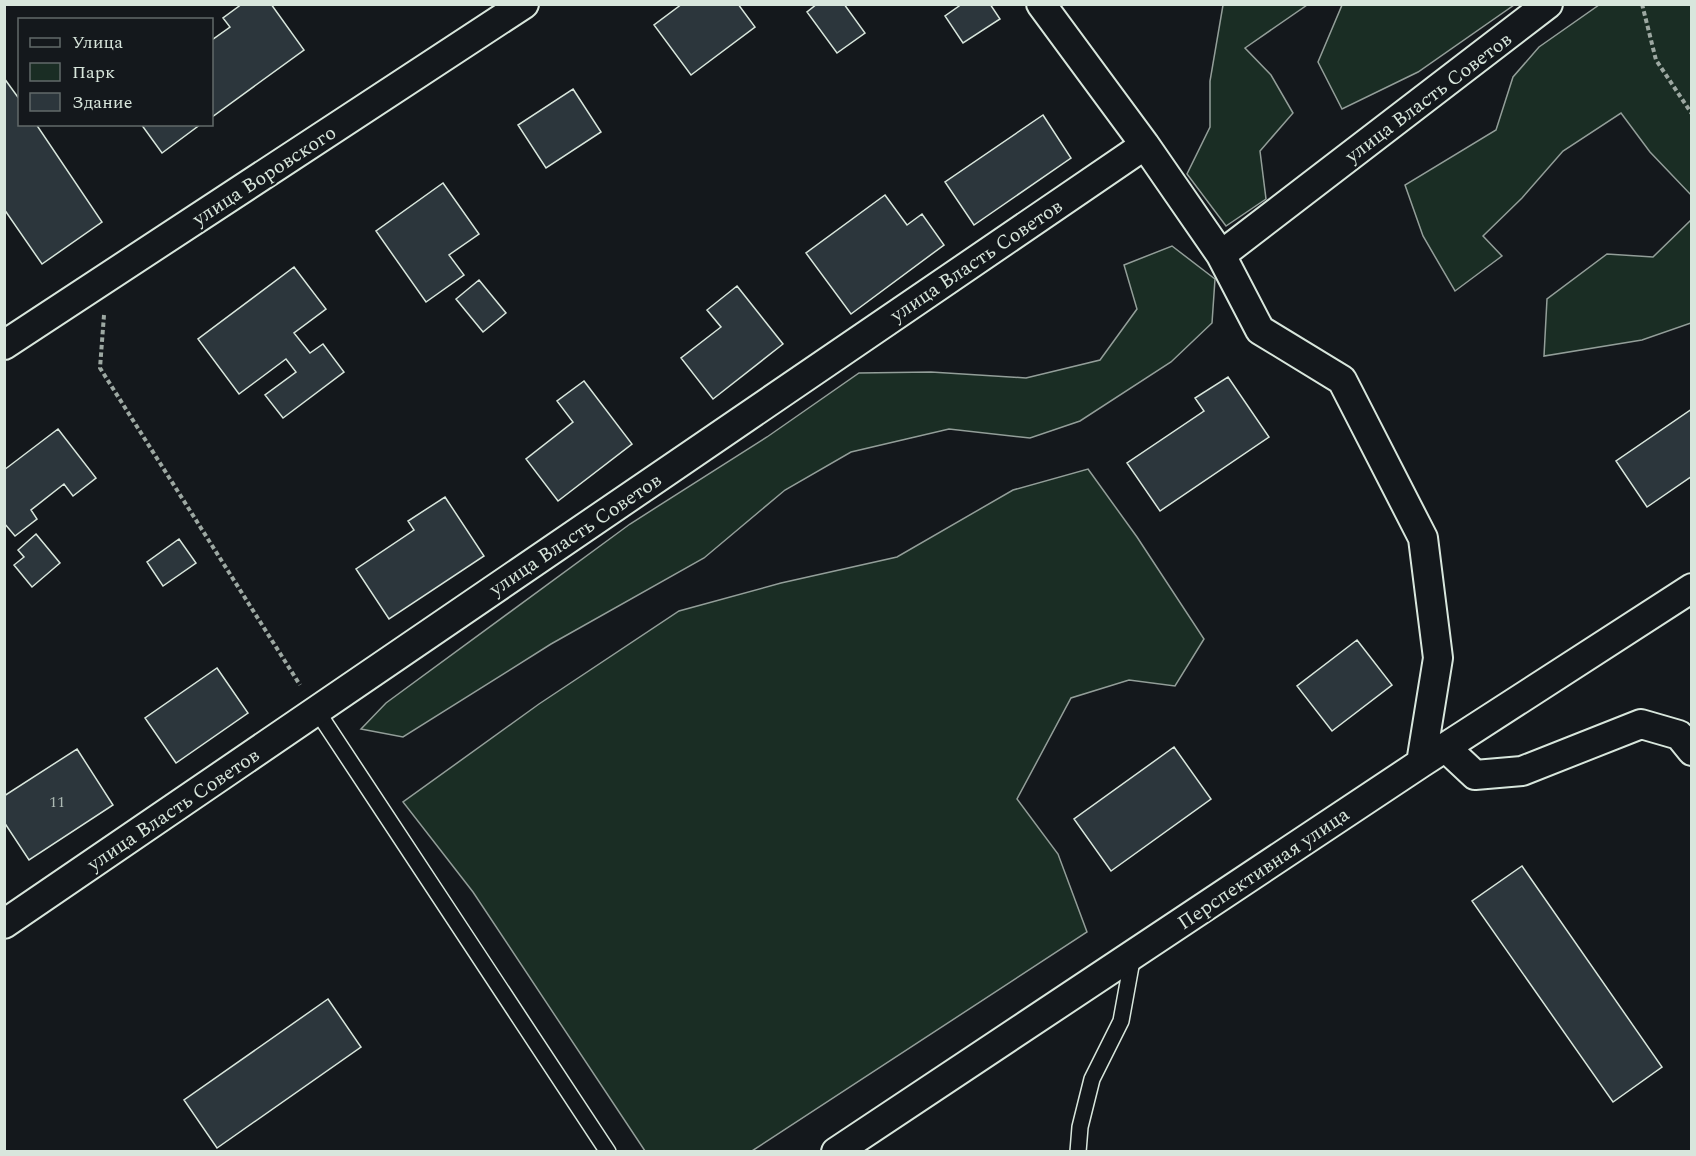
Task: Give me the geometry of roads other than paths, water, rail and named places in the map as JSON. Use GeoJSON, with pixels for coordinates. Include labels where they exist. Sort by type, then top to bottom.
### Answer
{"type":"FeatureCollection","features":[{"type":"Feature","properties":{"kind":"street","name":"улица Воровского"},"geometry":{"type":"LineString","coordinates":[[4,345],[524,4]]}},
{"type":"Feature","properties":{"kind":"street"},"geometry":{"type":"LineString","coordinates":[[1041,4],[1145,145],[1221,255],[1260,330],[1342,380],[1423,538],[1438,658],[1420,763]]}},
{"type":"Feature","properties":{"kind":"street","name":"улица Власть Советов"},"geometry":{"type":"LineString","coordinates":[[1221,255],[1548,4]]}},
{"type":"Feature","properties":{"kind":"street","name":"улица Власть Советов"},"geometry":{"type":"LineString","coordinates":[[4,924],[1145,145]]}},
{"type":"Feature","properties":{"kind":"street","name":"Перспективная улица"},"geometry":{"type":"LineString","coordinates":[[836,1152],[1420,763],[1692,588]]}},
{"type":"Feature","properties":{"kind":"street"},"geometry":{"type":"LineString","coordinates":[[1445,747],[1475,775],[1522,771],[1641,724],[1679,735],[1692,751]]}},
{"type":"Feature","properties":{"kind":"lane"},"geometry":{"type":"LineString","coordinates":[[316,711],[608,1152]]}},
{"type":"Feature","properties":{"kind":"lane"},"geometry":{"type":"LineString","coordinates":[[1078,1152],[1080,1127],[1092,1079],[1121,1021],[1133,955]]}}]}
